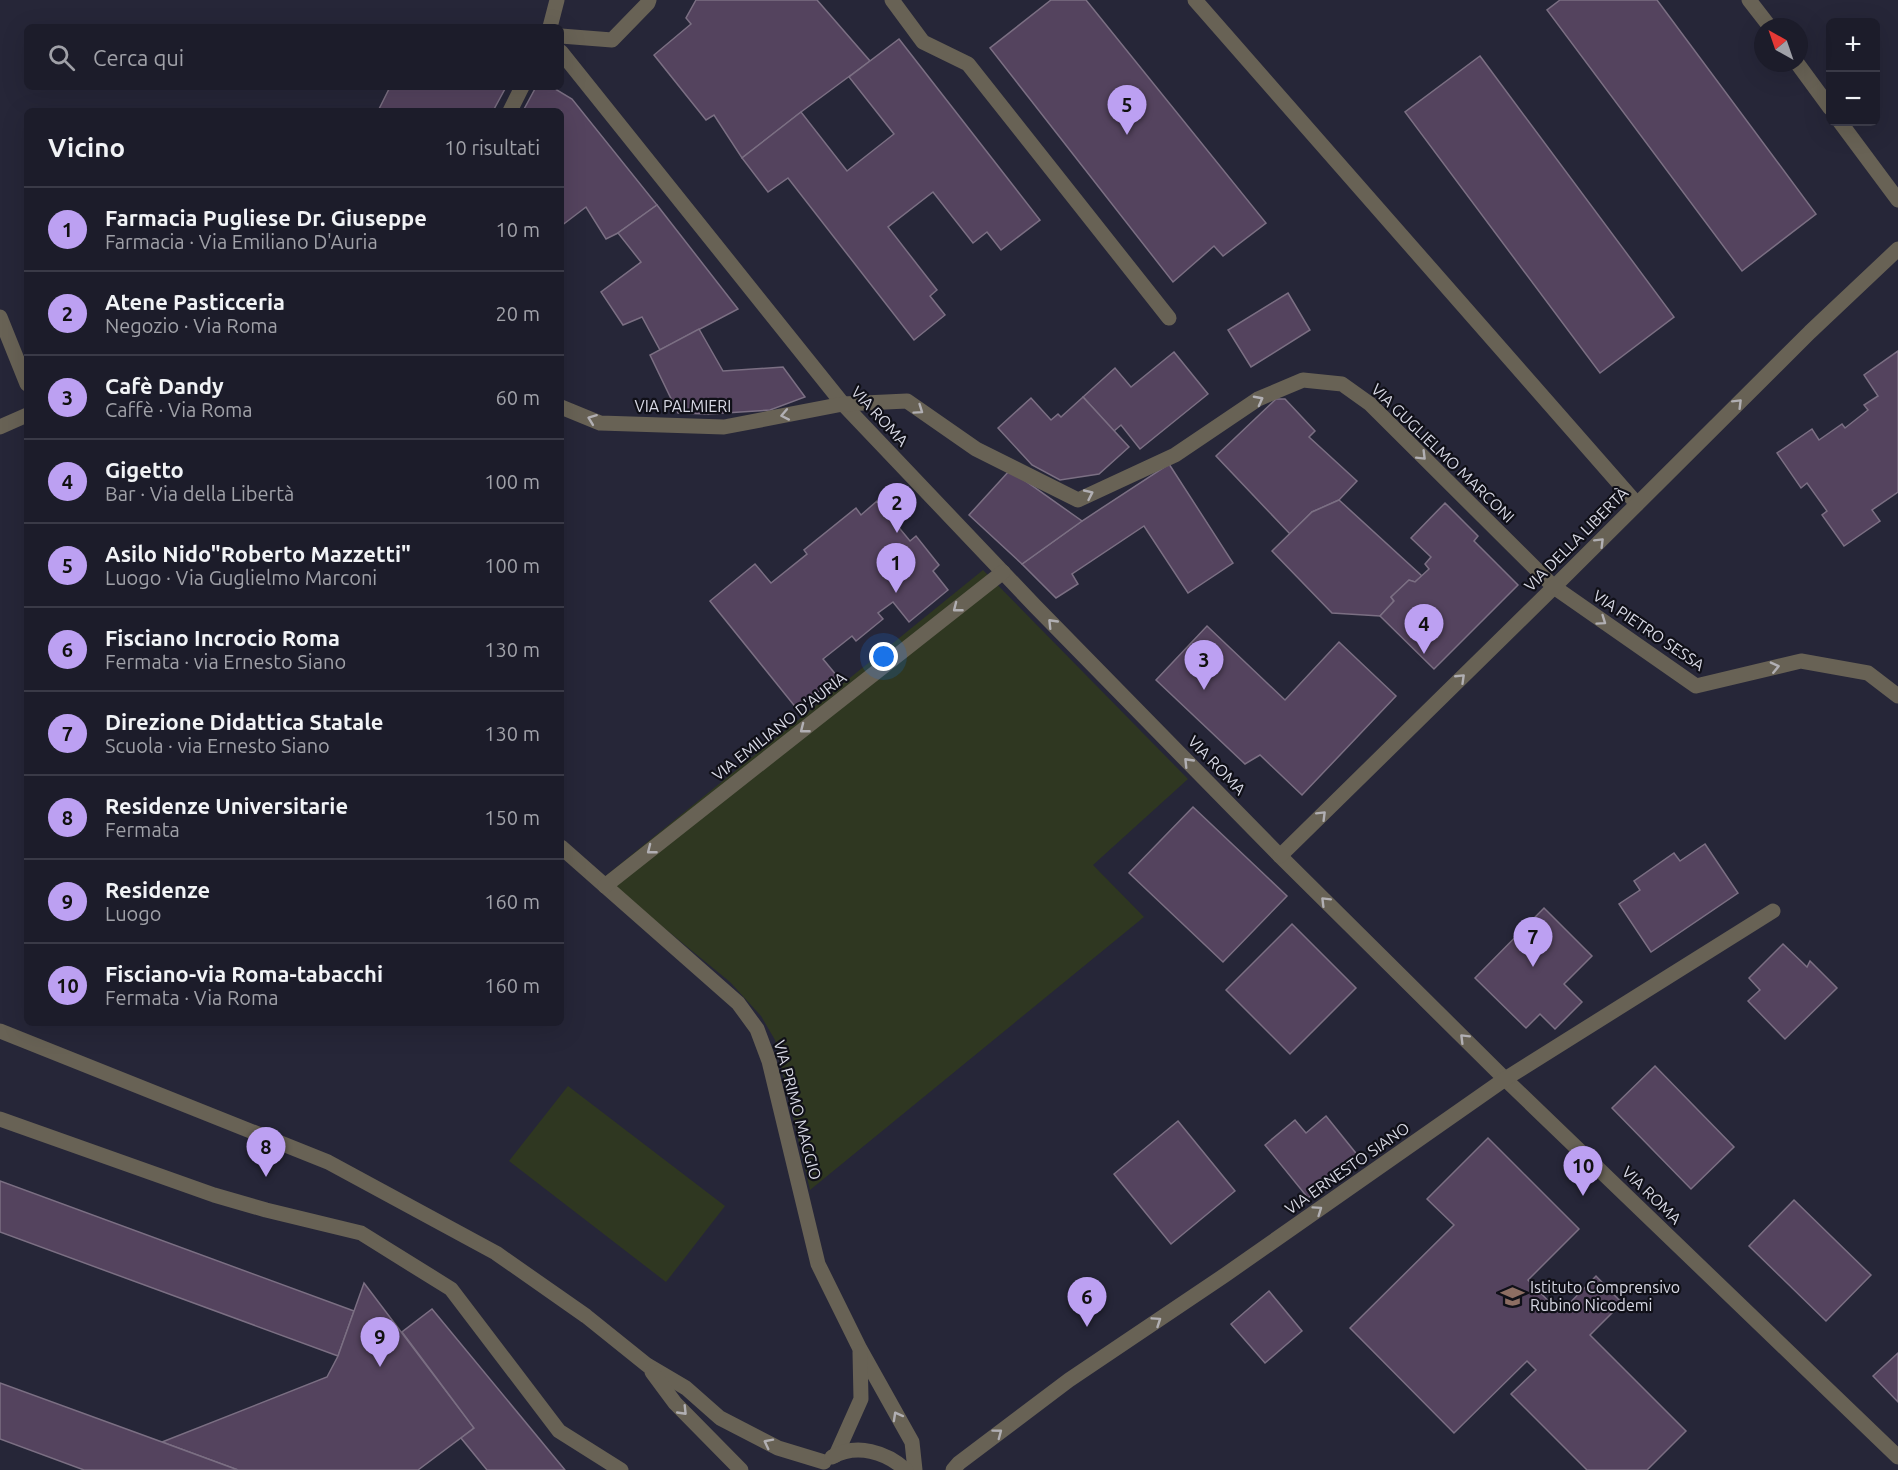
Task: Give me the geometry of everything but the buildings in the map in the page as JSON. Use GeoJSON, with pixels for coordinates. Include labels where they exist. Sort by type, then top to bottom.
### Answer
{"type":"FeatureCollection","features":[{"type":"Feature","properties":{"kind":"street"},"geometry":{"type":"LineString","coordinates":[[551,24],[557,0]]}},
{"type":"Feature","properties":{"kind":"street"},"geometry":{"type":"LineString","coordinates":[[564,36],[612,40],[649,0]]}},
{"type":"Feature","properties":{"kind":"street"},"geometry":{"type":"LineString","coordinates":[[892,0],[923,42],[968,64],[1169,318]]}},
{"type":"Feature","properties":{"kind":"street"},"geometry":{"type":"LineString","coordinates":[[1195,0],[1637,504]]}},
{"type":"Feature","properties":{"kind":"street"},"geometry":{"type":"LineString","coordinates":[[1749,0],[1763,18]]}},
{"type":"Feature","properties":{"kind":"street","name":"VIA ROMA"},"geometry":{"type":"LineString","coordinates":[[564,56],[843,404],[1280,856],[1505,1079],[1898,1457]]}},
{"type":"Feature","properties":{"kind":"street"},"geometry":{"type":"LineString","coordinates":[[1804,72],[1826,103]]}},
{"type":"Feature","properties":{"kind":"street"},"geometry":{"type":"LineString","coordinates":[[512,108],[520,90]]}},
{"type":"Feature","properties":{"kind":"street"},"geometry":{"type":"LineString","coordinates":[[1843,126],[1898,200]]}},
{"type":"Feature","properties":{"kind":"street","name":"VIA DELLA LIBERTÀ"},"geometry":{"type":"LineString","coordinates":[[1280,856],[1554,588],[1862,281],[1898,249]]}},
{"type":"Feature","properties":{"kind":"street"},"geometry":{"type":"LineString","coordinates":[[0,317],[24,377]]}},
{"type":"Feature","properties":{"kind":"street","name":"VIA GUGLIELMO MARCONI"},"geometry":{"type":"LineString","coordinates":[[843,404],[907,401],[976,449],[1078,500],[1174,455],[1258,399],[1303,380],[1342,384],[1370,404],[1554,588]]}},
{"type":"Feature","properties":{"kind":"street","name":"VIA PALMIERI"},"geometry":{"type":"LineString","coordinates":[[564,408],[600,423],[724,427],[843,404]]}},
{"type":"Feature","properties":{"kind":"street"},"geometry":{"type":"LineString","coordinates":[[0,428],[24,416]]}},
{"type":"Feature","properties":{"kind":"street","name":"VIA EMILIANO D'AURIA"},"geometry":{"type":"LineString","coordinates":[[605,886],[1003,572]]}},
{"type":"Feature","properties":{"kind":"street","name":"VIA PIETRO SESSA"},"geometry":{"type":"LineString","coordinates":[[1554,588],[1696,686],[1801,661],[1868,674],[1898,696]]}},
{"type":"Feature","properties":{"kind":"street","name":"VIA PRIMO MAGGIO"},"geometry":{"type":"LineString","coordinates":[[564,850],[738,1004],[757,1029],[769,1061],[818,1264],[860,1349],[912,1442],[915,1470]]}},
{"type":"Feature","properties":{"kind":"street","name":"VIA ERNESTO SIANO"},"geometry":{"type":"LineString","coordinates":[[953,1470],[959,1463],[1069,1380],[1225,1275],[1505,1079],[1773,911]]}},
{"type":"Feature","properties":{"kind":"street"},"geometry":{"type":"LineString","coordinates":[[0,1031],[328,1162],[496,1254],[586,1316],[647,1365],[686,1388],[720,1418],[778,1448],[825,1462],[849,1450],[880,1453],[894,1459],[906,1470]]}},
{"type":"Feature","properties":{"kind":"street"},"geometry":{"type":"LineString","coordinates":[[0,1119],[214,1196],[361,1233],[451,1289],[559,1431],[621,1470]]}},
{"type":"Feature","properties":{"kind":"street"},"geometry":{"type":"LineString","coordinates":[[825,1462],[861,1399],[860,1349]]}},
{"type":"Feature","properties":{"kind":"street"},"geometry":{"type":"LineString","coordinates":[[647,1365],[675,1403],[741,1470]]}},
{"type":"Feature","properties":{"kind":"green space"},"geometry":{"type":"Polygon","coordinates":[[[983,570],[1188,779],[1093,865],[1144,917],[810,1190],[775,1040],[761,1016],[730,982],[603,878],[983,570]]]}},
{"type":"Feature","properties":{"kind":"green space"},"geometry":{"type":"Polygon","coordinates":[[[568,1086],[725,1206],[666,1282],[509,1161],[568,1086]]]}},
{"type":"Feature","properties":{"kind":"place","name":"Asilo Nido\"Roberto Mazzetti\""},"geometry":{"type":"Point","coordinates":[1127,135]}},
{"type":"Feature","properties":{"kind":"place","name":"Atene Pasticceria"},"geometry":{"type":"Point","coordinates":[897,533]}},
{"type":"Feature","properties":{"kind":"place","name":"Farmacia Pugliese Dr. Giuseppe"},"geometry":{"type":"Point","coordinates":[896,593]}},
{"type":"Feature","properties":{"kind":"place","name":"Gigetto"},"geometry":{"type":"Point","coordinates":[1424,654]}},
{"type":"Feature","properties":{"kind":"place","name":"Cafè Dandy"},"geometry":{"type":"Point","coordinates":[1204,690]}},
{"type":"Feature","properties":{"kind":"place","name":"Direzione Didattica Statale"},"geometry":{"type":"Point","coordinates":[1533,967]}},
{"type":"Feature","properties":{"kind":"place","name":"Residenze Universitarie"},"geometry":{"type":"Point","coordinates":[266,1177]}},
{"type":"Feature","properties":{"kind":"place","name":"Fisciano-via Roma-tabacchi"},"geometry":{"type":"Point","coordinates":[1583,1196]}},
{"type":"Feature","properties":{"kind":"place","name":"Istituto Comprensivo Rubino Nicodemi"},"geometry":{"type":"Point","coordinates":[1512,1296]}},
{"type":"Feature","properties":{"kind":"place","name":"Fisciano Incrocio Roma"},"geometry":{"type":"Point","coordinates":[1087,1327]}},
{"type":"Feature","properties":{"kind":"place","name":"Residenze"},"geometry":{"type":"Point","coordinates":[380,1367]}}]}
